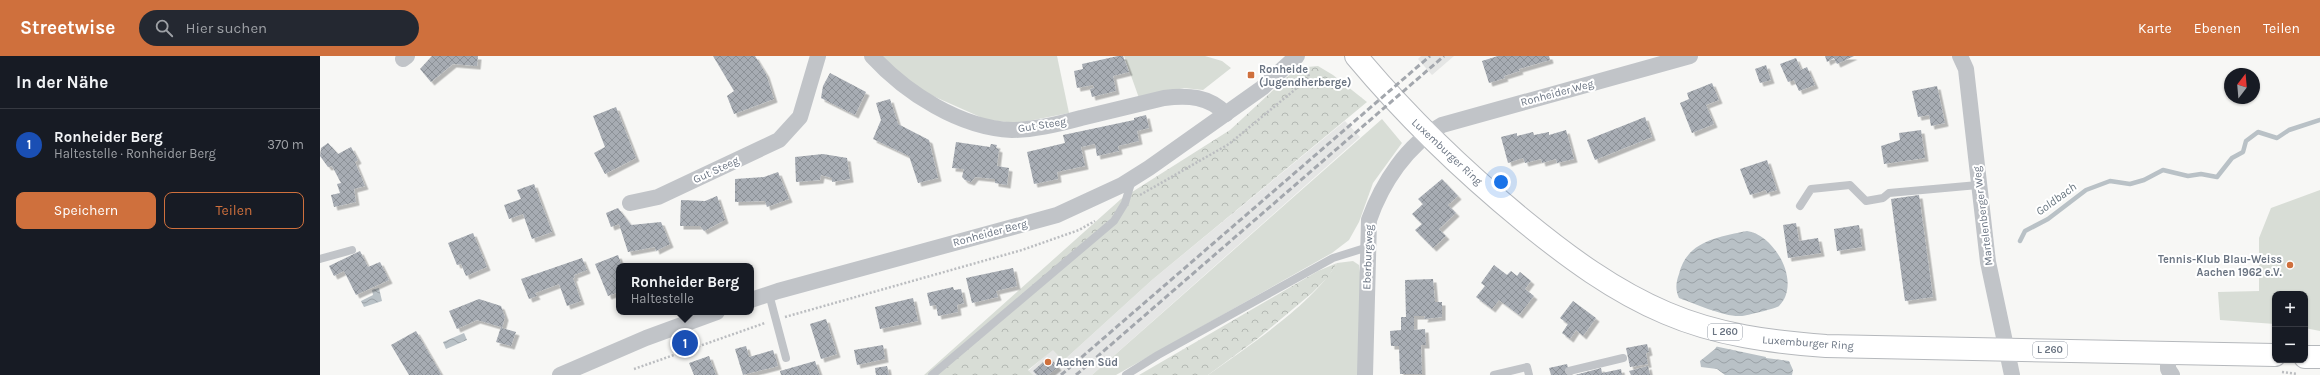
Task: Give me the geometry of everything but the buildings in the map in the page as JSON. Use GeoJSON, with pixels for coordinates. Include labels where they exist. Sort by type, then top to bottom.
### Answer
{"type":"FeatureCollection","features":[{"type":"Feature","properties":{"kind":"main road","name":"Luxemburger Ring"},"geometry":{"type":"LineString","coordinates":[[1356,56],[1398,105],[1426,134],[1493,196],[1567,256],[1631,297],[1667,314],[1708,328],[1768,342],[1826,346],[2272,355]]}},
{"type":"Feature","properties":{"kind":"main road"},"geometry":{"type":"LineString","coordinates":[[2308,356],[2320,357]]}},
{"type":"Feature","properties":{"kind":"street","name":"Gut Steeg"},"geometry":{"type":"LineString","coordinates":[[630,203],[658,197],[779,140],[800,117],[818,56]]}},
{"type":"Feature","properties":{"kind":"street","name":"Gut Steeg"},"geometry":{"type":"LineString","coordinates":[[872,56],[912,92],[938,108],[992,128],[1013,130],[1048,126],[1164,98],[1183,96],[1195,97],[1218,105],[1226,114]]}},
{"type":"Feature","properties":{"kind":"street","name":"Ronheider Berg"},"geometry":{"type":"LineString","coordinates":[[754,299],[1057,215],[1132,179],[1262,88],[1297,56]]}},
{"type":"Feature","properties":{"kind":"street","name":"Ronheider Weg"},"geometry":{"type":"LineString","coordinates":[[1426,134],[1442,125],[1690,56]]}},
{"type":"Feature","properties":{"kind":"street","name":"Martelenberger Weg"},"geometry":{"type":"LineString","coordinates":[[1960,56],[1966,69],[1975,134],[1978,185],[1988,262],[2005,350],[2012,375]]}},
{"type":"Feature","properties":{"kind":"street","name":"Eberburgweg"},"geometry":{"type":"LineString","coordinates":[[1365,375],[1370,220],[1377,197],[1390,177],[1426,134]]}},
{"type":"Feature","properties":{"kind":"street"},"geometry":{"type":"LineString","coordinates":[[560,375],[646,338],[709,315]]}},
{"type":"Feature","properties":{"kind":"street"},"geometry":{"type":"LineString","coordinates":[[2168,352],[2168,369],[2172,375]]}},
{"type":"Feature","properties":{"kind":"lane"},"geometry":{"type":"LineString","coordinates":[[932,375],[1114,221],[1125,203],[1132,179]]}},
{"type":"Feature","properties":{"kind":"lane"},"geometry":{"type":"LineString","coordinates":[[1800,206],[1811,190],[1850,185],[1866,201],[1883,198],[1888,193],[1978,185]]}},
{"type":"Feature","properties":{"kind":"lane"},"geometry":{"type":"LineString","coordinates":[[1126,375],[1158,355],[1326,261],[1348,252],[1368,247]]}},
{"type":"Feature","properties":{"kind":"lane"},"geometry":{"type":"LineString","coordinates":[[320,259],[352,250]]}},
{"type":"Feature","properties":{"kind":"lane"},"geometry":{"type":"LineString","coordinates":[[769,294],[786,358]]}},
{"type":"Feature","properties":{"kind":"lane"},"geometry":{"type":"LineString","coordinates":[[1569,371],[1623,358]]}},
{"type":"Feature","properties":{"kind":"lane"},"geometry":{"type":"LineString","coordinates":[[1494,375],[1528,367],[1529,375]]}},
{"type":"Feature","properties":{"kind":"shaded area"},"geometry":{"type":"Polygon","coordinates":[[[1421,56],[1454,56],[1432,75],[1418,59],[1421,56]]]}},
{"type":"Feature","properties":{"kind":"shaded area"},"geometry":{"type":"Polygon","coordinates":[[[1345,121],[1360,137],[1092,375],[1033,375],[1028,371],[1053,349],[1063,361],[1152,280],[1345,121]]]}},
{"type":"Feature","properties":{"kind":"green space"},"geometry":{"type":"Polygon","coordinates":[[[880,56],[1057,56],[1069,113],[1018,123],[987,120],[933,96],[909,83],[880,56]]]}},
{"type":"Feature","properties":{"kind":"green space"},"geometry":{"type":"Polygon","coordinates":[[[1124,56],[1205,56],[1222,61],[1231,68],[1203,90],[1184,88],[1139,98],[1124,56]]]}},
{"type":"Feature","properties":{"kind":"green space"},"geometry":{"type":"Polygon","coordinates":[[[1318,66],[1333,75],[1367,102],[1152,280],[1063,361],[1053,350],[1028,370],[1033,375],[924,375],[1121,199],[1230,130],[1297,68],[1318,66]]]}},
{"type":"Feature","properties":{"kind":"green space"},"geometry":{"type":"Polygon","coordinates":[[[1382,119],[1402,143],[1373,183],[1359,222],[1349,240],[1332,253],[1116,375],[1092,375],[1382,119]]]}},
{"type":"Feature","properties":{"kind":"green space","name":"Tennis-Klub Blau-Weiss Aachen 1962 e.V."},"geometry":{"type":"Polygon","coordinates":[[[2320,190],[2320,331],[2308,329],[2308,291],[2272,291],[2272,324],[2220,320],[2218,292],[2259,291],[2259,238],[2271,208],[2320,190]]]}},
{"type":"Feature","properties":{"kind":"green space"},"geometry":{"type":"Polygon","coordinates":[[[1353,261],[1359,265],[1362,288],[1360,375],[1208,375],[1260,338],[1296,309],[1326,279],[1337,263],[1353,261]]]}},
{"type":"Feature","properties":{"kind":"green space"},"geometry":{"type":"Polygon","coordinates":[[[1337,263],[1328,277],[1312,293],[1257,339],[1208,375],[1139,375],[1318,271],[1337,263]]]}},
{"type":"Feature","properties":{"kind":"water"},"geometry":{"type":"Polygon","coordinates":[[[1747,231],[1757,234],[1767,241],[1782,261],[1788,285],[1785,296],[1779,306],[1749,315],[1734,316],[1710,310],[1679,298],[1676,289],[1677,280],[1683,263],[1696,247],[1705,242],[1747,231]]]}},
{"type":"Feature","properties":{"kind":"water"},"geometry":{"type":"Polygon","coordinates":[[[379,288],[382,301],[364,307],[361,301],[373,295],[372,290],[379,288]]]}},
{"type":"Feature","properties":{"kind":"water"},"geometry":{"type":"Polygon","coordinates":[[[1733,322],[1763,342],[1766,358],[1789,361],[1793,370],[1792,375],[1725,375],[1717,369],[1701,367],[1700,361],[1715,349],[1733,322]]]}},
{"type":"Feature","properties":{"kind":"water"},"geometry":{"type":"Polygon","coordinates":[[[464,333],[467,340],[446,349],[443,342],[464,333]]]}},
{"type":"Feature","properties":{"kind":"pier"},"geometry":{"type":"Polygon","coordinates":[[[1734,320],[1746,324],[1764,341],[1767,356],[1774,357],[1766,357],[1714,346],[1734,320]]]}},
{"type":"Feature","properties":{"kind":"waterway","name":"Goldbach"},"geometry":{"type":"LineString","coordinates":[[2020,241],[2025,231],[2048,219],[2086,190],[2110,181],[2130,184],[2144,180],[2163,170],[2188,176],[2201,174],[2217,177],[2232,158],[2243,152],[2246,141],[2258,132],[2277,138],[2289,130],[2320,120]]}},
{"type":"Feature","properties":{"kind":"railway"},"geometry":{"type":"LineString","coordinates":[[1061,375],[1430,56]]}},
{"type":"Feature","properties":{"kind":"railway"},"geometry":{"type":"LineString","coordinates":[[1076,375],[1444,56]]}},
{"type":"Feature","properties":{"kind":"place","name":"Ronheide (Jugendherberge)"},"geometry":{"type":"Point","coordinates":[1251,75]}},
{"type":"Feature","properties":{"kind":"place","name":"Tennis-Klub Blau-Weiss Aachen 1962 e.V."},"geometry":{"type":"Point","coordinates":[2290,265]}},
{"type":"Feature","properties":{"kind":"place","name":"Ronheider Berg"},"geometry":{"type":"Point","coordinates":[685,343]}},
{"type":"Feature","properties":{"kind":"place","name":"Aachen Süd"},"geometry":{"type":"Point","coordinates":[1048,362]}}]}
